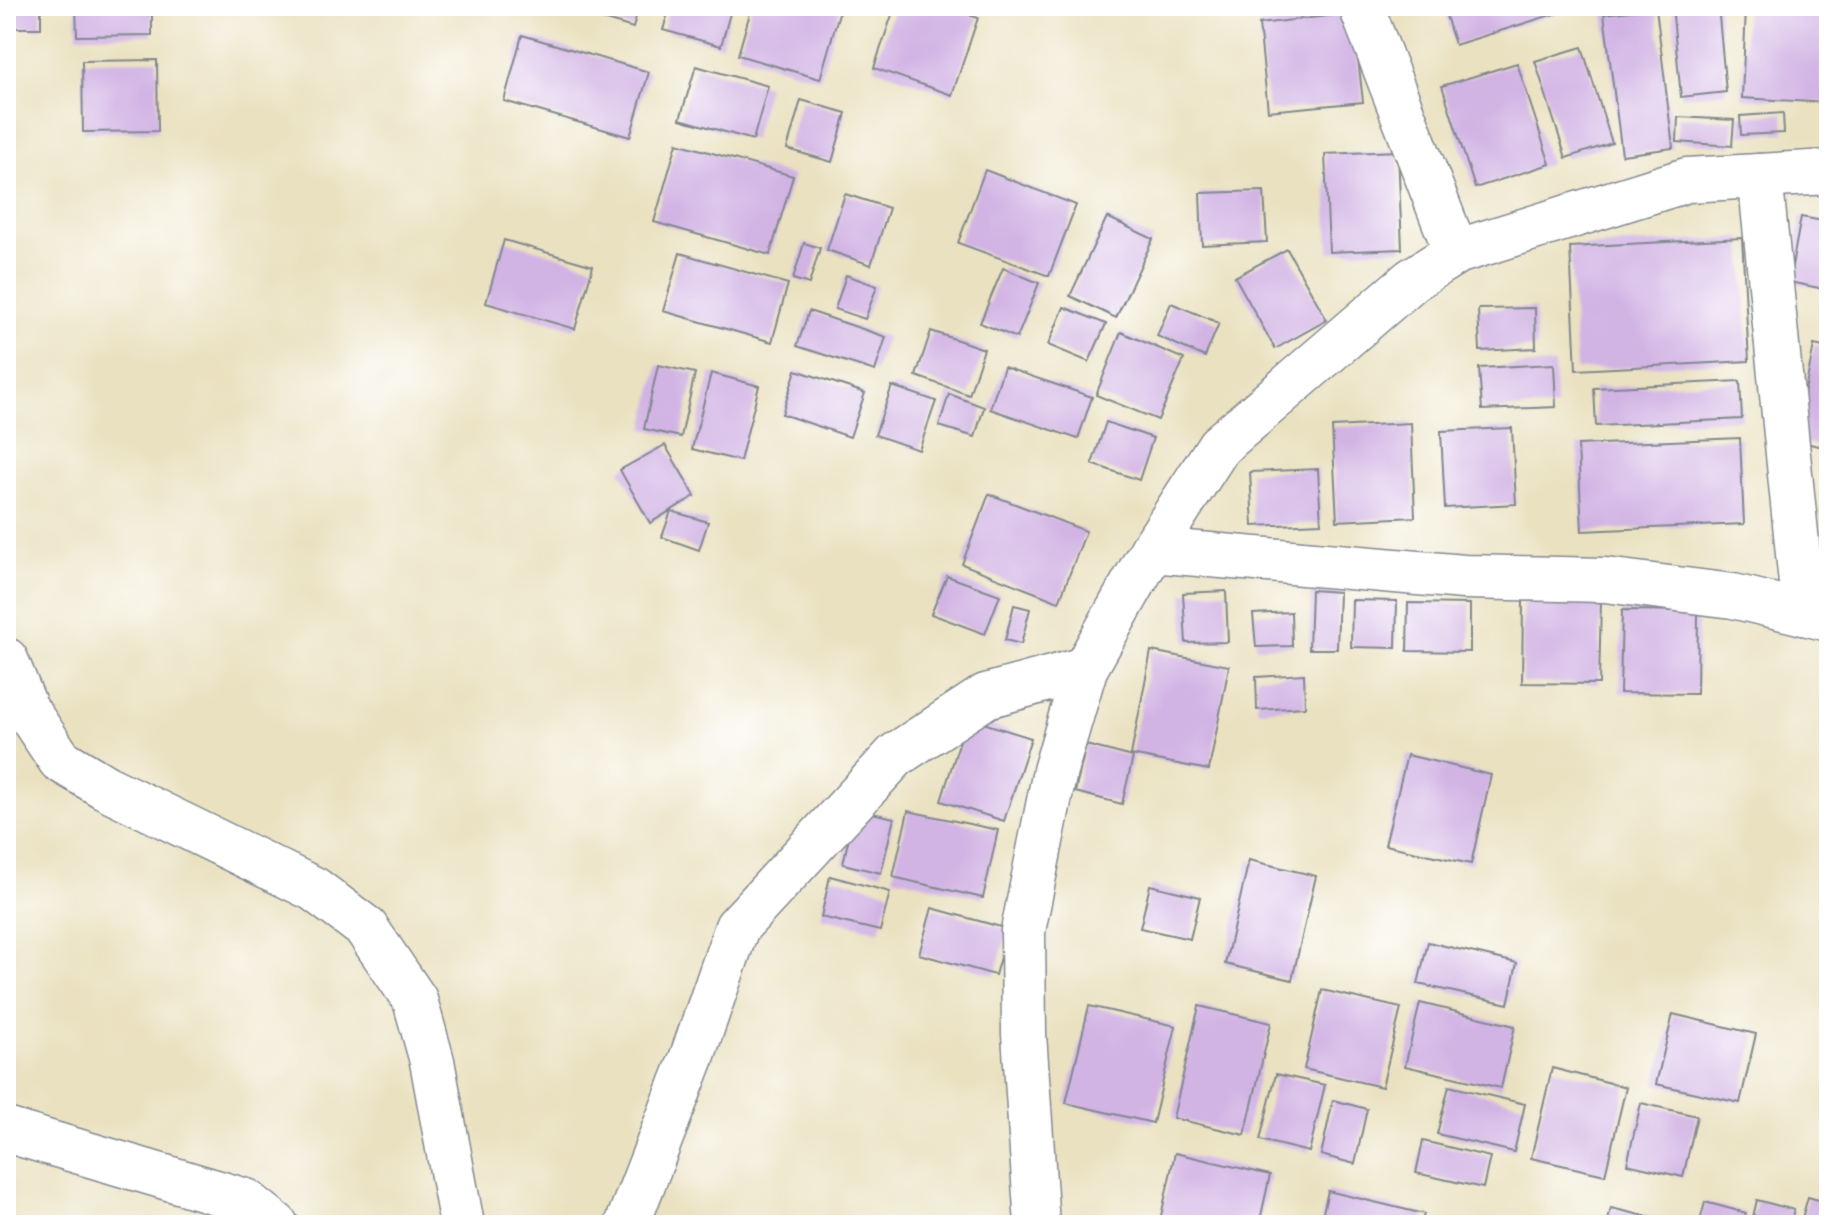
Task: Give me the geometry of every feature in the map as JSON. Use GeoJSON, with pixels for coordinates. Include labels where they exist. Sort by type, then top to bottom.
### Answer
{"type":"FeatureCollection","features":[{"type":"Feature","properties":{"kind":"street"},"geometry":{"type":"LineString","coordinates":[[1361,6],[1456,252]]}},
{"type":"Feature","properties":{"kind":"street"},"geometry":{"type":"LineString","coordinates":[[1037,1225],[1024,1034],[1023,931],[1055,771],[1085,669],[1152,550],[1219,446],[1412,280],[1456,252],[1687,180],[1829,172]]}},
{"type":"Feature","properties":{"kind":"street"},"geometry":{"type":"LineString","coordinates":[[1152,550],[1464,577],[1605,580],[1733,596],[1816,616],[1760,176]]}},
{"type":"Feature","properties":{"kind":"street"},"geometry":{"type":"LineString","coordinates":[[6,660],[26,709],[60,760],[105,787],[314,889],[366,928],[415,1000],[432,1061],[462,1225]]}},
{"type":"Feature","properties":{"kind":"street"},"geometry":{"type":"LineString","coordinates":[[627,1225],[692,1057],[737,927],[896,755],[986,696],[1085,669]]}},
{"type":"Feature","properties":{"kind":"street"},"geometry":{"type":"LineString","coordinates":[[6,1130],[246,1201],[276,1225]]}},
{"type":"Feature","properties":{"kind":"building"},"geometry":{"type":"Polygon","coordinates":[[[6,6],[41,6],[41,28],[6,28],[6,6]]]}},
{"type":"Feature","properties":{"kind":"building"},"geometry":{"type":"Polygon","coordinates":[[[76,6],[152,6],[152,35],[77,36],[76,6]]]}},
{"type":"Feature","properties":{"kind":"building"},"geometry":{"type":"Polygon","coordinates":[[[558,6],[639,6],[633,28],[558,6]]]}},
{"type":"Feature","properties":{"kind":"building"},"geometry":{"type":"Polygon","coordinates":[[[670,6],[732,6],[721,46],[663,30],[670,6]]]}},
{"type":"Feature","properties":{"kind":"building"},"geometry":{"type":"Polygon","coordinates":[[[752,6],[841,6],[820,79],[738,55],[752,6]]]}},
{"type":"Feature","properties":{"kind":"building"},"geometry":{"type":"Polygon","coordinates":[[[895,6],[942,6],[978,18],[952,95],[874,68],[895,6]]]}},
{"type":"Feature","properties":{"kind":"building"},"geometry":{"type":"Polygon","coordinates":[[[1443,6],[1577,6],[1577,7],[1455,45],[1443,6]]]}},
{"type":"Feature","properties":{"kind":"building"},"geometry":{"type":"Polygon","coordinates":[[[1672,6],[1718,6],[1726,92],[1681,97],[1672,6]]]}},
{"type":"Feature","properties":{"kind":"building"},"geometry":{"type":"Polygon","coordinates":[[[1746,7],[1829,12],[1829,103],[1742,98],[1746,7]]]}},
{"type":"Feature","properties":{"kind":"building"},"geometry":{"type":"Polygon","coordinates":[[[1656,8],[1673,148],[1622,155],[1604,14],[1656,8]]]}},
{"type":"Feature","properties":{"kind":"building"},"geometry":{"type":"Polygon","coordinates":[[[1353,13],[1363,102],[1268,111],[1259,24],[1353,13]]]}},
{"type":"Feature","properties":{"kind":"building"},"geometry":{"type":"Polygon","coordinates":[[[522,35],[649,72],[630,137],[504,101],[522,35]]]}},
{"type":"Feature","properties":{"kind":"building"},"geometry":{"type":"Polygon","coordinates":[[[1582,47],[1612,143],[1566,158],[1535,61],[1582,47]]]}},
{"type":"Feature","properties":{"kind":"building"},"geometry":{"type":"Polygon","coordinates":[[[157,60],[158,131],[83,132],[82,61],[157,60]]]}},
{"type":"Feature","properties":{"kind":"building"},"geometry":{"type":"Polygon","coordinates":[[[1517,63],[1550,164],[1475,188],[1442,86],[1517,63]]]}},
{"type":"Feature","properties":{"kind":"building"},"geometry":{"type":"Polygon","coordinates":[[[696,66],[768,86],[753,140],[680,119],[696,66]]]}},
{"type":"Feature","properties":{"kind":"building"},"geometry":{"type":"Polygon","coordinates":[[[801,100],[846,113],[832,162],[787,149],[801,100]]]}},
{"type":"Feature","properties":{"kind":"building"},"geometry":{"type":"Polygon","coordinates":[[[1783,113],[1784,133],[1741,135],[1740,116],[1783,113]]]}},
{"type":"Feature","properties":{"kind":"building"},"geometry":{"type":"Polygon","coordinates":[[[1678,117],[1734,120],[1732,146],[1677,142],[1678,117]]]}},
{"type":"Feature","properties":{"kind":"building"},"geometry":{"type":"Polygon","coordinates":[[[677,143],[793,176],[770,255],[654,222],[677,143]]]}},
{"type":"Feature","properties":{"kind":"building"},"geometry":{"type":"Polygon","coordinates":[[[1398,151],[1402,249],[1329,252],[1325,154],[1398,151]]]}},
{"type":"Feature","properties":{"kind":"building"},"geometry":{"type":"Polygon","coordinates":[[[985,170],[1076,205],[1049,276],[958,243],[985,170]]]}},
{"type":"Feature","properties":{"kind":"building"},"geometry":{"type":"Polygon","coordinates":[[[1264,191],[1267,242],[1202,245],[1200,193],[1264,191]]]}},
{"type":"Feature","properties":{"kind":"building"},"geometry":{"type":"Polygon","coordinates":[[[845,194],[889,208],[871,265],[827,250],[845,194]]]}},
{"type":"Feature","properties":{"kind":"building"},"geometry":{"type":"Polygon","coordinates":[[[1107,217],[1153,239],[1116,318],[1070,296],[1107,217]]]}},
{"type":"Feature","properties":{"kind":"building"},"geometry":{"type":"Polygon","coordinates":[[[1801,217],[1829,222],[1829,290],[1789,282],[1801,217]]]}},
{"type":"Feature","properties":{"kind":"building"},"geometry":{"type":"Polygon","coordinates":[[[1742,238],[1749,361],[1576,370],[1570,247],[1742,238]]]}},
{"type":"Feature","properties":{"kind":"building"},"geometry":{"type":"Polygon","coordinates":[[[504,240],[593,266],[575,329],[486,303],[504,240]]]}},
{"type":"Feature","properties":{"kind":"building"},"geometry":{"type":"Polygon","coordinates":[[[804,243],[820,248],[809,284],[793,279],[804,243]]]}},
{"type":"Feature","properties":{"kind":"building"},"geometry":{"type":"Polygon","coordinates":[[[1287,249],[1327,320],[1275,349],[1235,277],[1287,249]]]}},
{"type":"Feature","properties":{"kind":"building"},"geometry":{"type":"Polygon","coordinates":[[[680,253],[788,284],[772,342],[663,311],[680,253]]]}},
{"type":"Feature","properties":{"kind":"building"},"geometry":{"type":"Polygon","coordinates":[[[1003,268],[1039,283],[1017,338],[980,323],[1003,268]]]}},
{"type":"Feature","properties":{"kind":"building"},"geometry":{"type":"Polygon","coordinates":[[[846,275],[877,286],[865,319],[835,309],[846,275]]]}},
{"type":"Feature","properties":{"kind":"building"},"geometry":{"type":"Polygon","coordinates":[[[1171,303],[1219,323],[1205,357],[1157,336],[1171,303]]]}},
{"type":"Feature","properties":{"kind":"building"},"geometry":{"type":"Polygon","coordinates":[[[1064,307],[1106,324],[1089,362],[1048,345],[1064,307]]]}},
{"type":"Feature","properties":{"kind":"building"},"geometry":{"type":"Polygon","coordinates":[[[1535,308],[1536,348],[1480,351],[1478,309],[1535,308]]]}},
{"type":"Feature","properties":{"kind":"building"},"geometry":{"type":"Polygon","coordinates":[[[809,311],[886,337],[875,371],[797,346],[809,311]]]}},
{"type":"Feature","properties":{"kind":"building"},"geometry":{"type":"Polygon","coordinates":[[[931,331],[984,349],[969,395],[916,376],[931,331]]]}},
{"type":"Feature","properties":{"kind":"building"},"geometry":{"type":"Polygon","coordinates":[[[1121,332],[1184,359],[1158,420],[1096,395],[1121,332]]]}},
{"type":"Feature","properties":{"kind":"building"},"geometry":{"type":"Polygon","coordinates":[[[1814,345],[1829,348],[1829,448],[1795,441],[1814,345]]]}},
{"type":"Feature","properties":{"kind":"building"},"geometry":{"type":"Polygon","coordinates":[[[1554,364],[1556,407],[1482,410],[1479,368],[1554,364]]]}},
{"type":"Feature","properties":{"kind":"building"},"geometry":{"type":"Polygon","coordinates":[[[658,365],[695,373],[681,437],[644,429],[658,365]]]}},
{"type":"Feature","properties":{"kind":"building"},"geometry":{"type":"Polygon","coordinates":[[[1004,367],[1092,397],[1078,439],[990,409],[1004,367]]]}},
{"type":"Feature","properties":{"kind":"building"},"geometry":{"type":"Polygon","coordinates":[[[796,370],[865,393],[850,437],[782,414],[796,370]]]}},
{"type":"Feature","properties":{"kind":"building"},"geometry":{"type":"Polygon","coordinates":[[[711,373],[759,386],[740,461],[692,449],[711,373]]]}},
{"type":"Feature","properties":{"kind":"building"},"geometry":{"type":"Polygon","coordinates":[[[1740,381],[1742,419],[1596,426],[1594,388],[1740,381]]]}},
{"type":"Feature","properties":{"kind":"building"},"geometry":{"type":"Polygon","coordinates":[[[892,386],[936,401],[919,450],[875,435],[892,386]]]}},
{"type":"Feature","properties":{"kind":"building"},"geometry":{"type":"Polygon","coordinates":[[[949,394],[984,407],[975,437],[939,426],[949,394]]]}},
{"type":"Feature","properties":{"kind":"building"},"geometry":{"type":"Polygon","coordinates":[[[1106,422],[1153,438],[1139,480],[1092,464],[1106,422]]]}},
{"type":"Feature","properties":{"kind":"building"},"geometry":{"type":"Polygon","coordinates":[[[1411,423],[1415,517],[1337,521],[1332,427],[1411,423]]]}},
{"type":"Feature","properties":{"kind":"building"},"geometry":{"type":"Polygon","coordinates":[[[1512,428],[1516,504],[1445,508],[1441,431],[1512,428]]]}},
{"type":"Feature","properties":{"kind":"building"},"geometry":{"type":"Polygon","coordinates":[[[1740,438],[1744,524],[1582,531],[1578,445],[1740,438]]]}},
{"type":"Feature","properties":{"kind":"building"},"geometry":{"type":"Polygon","coordinates":[[[665,445],[695,496],[650,523],[620,470],[665,445]]]}},
{"type":"Feature","properties":{"kind":"building"},"geometry":{"type":"Polygon","coordinates":[[[1318,469],[1321,523],[1253,526],[1250,472],[1318,469]]]}},
{"type":"Feature","properties":{"kind":"building"},"geometry":{"type":"Polygon","coordinates":[[[989,494],[1086,531],[1059,602],[962,564],[989,494]]]}},
{"type":"Feature","properties":{"kind":"building"},"geometry":{"type":"Polygon","coordinates":[[[671,511],[708,522],[699,550],[662,537],[671,511]]]}},
{"type":"Feature","properties":{"kind":"building"},"geometry":{"type":"Polygon","coordinates":[[[947,576],[1000,595],[985,634],[931,614],[947,576]]]}},
{"type":"Feature","properties":{"kind":"building"},"geometry":{"type":"Polygon","coordinates":[[[1311,590],[1339,592],[1337,649],[1309,649],[1311,590]]]}},
{"type":"Feature","properties":{"kind":"building"},"geometry":{"type":"Polygon","coordinates":[[[1226,591],[1228,642],[1186,643],[1183,593],[1226,591]]]}},
{"type":"Feature","properties":{"kind":"building"},"geometry":{"type":"Polygon","coordinates":[[[1352,600],[1397,601],[1396,648],[1351,647],[1352,600]]]}},
{"type":"Feature","properties":{"kind":"building"},"geometry":{"type":"Polygon","coordinates":[[[1523,600],[1601,601],[1599,684],[1522,683],[1523,600]]]}},
{"type":"Feature","properties":{"kind":"building"},"geometry":{"type":"Polygon","coordinates":[[[1408,603],[1470,604],[1470,652],[1407,651],[1408,603]]]}},
{"type":"Feature","properties":{"kind":"building"},"geometry":{"type":"Polygon","coordinates":[[[1014,605],[1030,609],[1021,644],[1005,640],[1014,605]]]}},
{"type":"Feature","properties":{"kind":"building"},"geometry":{"type":"Polygon","coordinates":[[[1622,610],[1698,611],[1697,694],[1620,693],[1622,610]]]}},
{"type":"Feature","properties":{"kind":"building"},"geometry":{"type":"Polygon","coordinates":[[[1291,612],[1292,646],[1256,647],[1253,614],[1291,612]]]}},
{"type":"Feature","properties":{"kind":"building"},"geometry":{"type":"Polygon","coordinates":[[[1151,651],[1229,666],[1209,770],[1131,755],[1151,651]]]}},
{"type":"Feature","properties":{"kind":"building"},"geometry":{"type":"Polygon","coordinates":[[[1304,674],[1305,707],[1257,710],[1256,677],[1304,674]]]}},
{"type":"Feature","properties":{"kind":"building"},"geometry":{"type":"Polygon","coordinates":[[[967,718],[1031,738],[1004,821],[941,801],[967,718]]]}},
{"type":"Feature","properties":{"kind":"building"},"geometry":{"type":"Polygon","coordinates":[[[1086,745],[1133,757],[1122,804],[1075,792],[1086,745]]]}},
{"type":"Feature","properties":{"kind":"building"},"geometry":{"type":"Polygon","coordinates":[[[1407,755],[1491,775],[1471,864],[1385,845],[1407,755]]]}},
{"type":"Feature","properties":{"kind":"building"},"geometry":{"type":"Polygon","coordinates":[[[855,809],[894,818],[881,873],[843,864],[855,809]]]}},
{"type":"Feature","properties":{"kind":"building"},"geometry":{"type":"Polygon","coordinates":[[[908,811],[998,830],[983,898],[893,877],[908,811]]]}},
{"type":"Feature","properties":{"kind":"building"},"geometry":{"type":"Polygon","coordinates":[[[1249,860],[1316,876],[1292,980],[1225,964],[1249,860]]]}},
{"type":"Feature","properties":{"kind":"building"},"geometry":{"type":"Polygon","coordinates":[[[830,876],[890,892],[880,931],[821,917],[830,876]]]}},
{"type":"Feature","properties":{"kind":"building"},"geometry":{"type":"Polygon","coordinates":[[[1150,885],[1200,897],[1190,939],[1140,928],[1150,885]]]}},
{"type":"Feature","properties":{"kind":"building"},"geometry":{"type":"Polygon","coordinates":[[[932,908],[1008,929],[995,975],[919,954],[932,908]]]}},
{"type":"Feature","properties":{"kind":"building"},"geometry":{"type":"Polygon","coordinates":[[[1428,942],[1517,963],[1508,1004],[1418,984],[1428,942]]]}},
{"type":"Feature","properties":{"kind":"building"},"geometry":{"type":"Polygon","coordinates":[[[1322,990],[1401,1008],[1382,1087],[1304,1069],[1322,990]]]}},
{"type":"Feature","properties":{"kind":"building"},"geometry":{"type":"Polygon","coordinates":[[[1420,1003],[1515,1026],[1501,1088],[1405,1066],[1420,1003]]]}},
{"type":"Feature","properties":{"kind":"building"},"geometry":{"type":"Polygon","coordinates":[[[1089,1006],[1176,1026],[1153,1123],[1066,1103],[1089,1006]]]}},
{"type":"Feature","properties":{"kind":"building"},"geometry":{"type":"Polygon","coordinates":[[[1199,1006],[1271,1023],[1245,1135],[1173,1118],[1199,1006]]]}},
{"type":"Feature","properties":{"kind":"building"},"geometry":{"type":"Polygon","coordinates":[[[1673,1014],[1756,1034],[1740,1103],[1656,1084],[1673,1014]]]}},
{"type":"Feature","properties":{"kind":"building"},"geometry":{"type":"Polygon","coordinates":[[[1552,1068],[1626,1087],[1605,1175],[1531,1158],[1552,1068]]]}},
{"type":"Feature","properties":{"kind":"building"},"geometry":{"type":"Polygon","coordinates":[[[1276,1074],[1325,1085],[1309,1152],[1260,1140],[1276,1074]]]}},
{"type":"Feature","properties":{"kind":"building"},"geometry":{"type":"Polygon","coordinates":[[[1449,1086],[1525,1104],[1514,1152],[1437,1134],[1449,1086]]]}},
{"type":"Feature","properties":{"kind":"building"},"geometry":{"type":"Polygon","coordinates":[[[1333,1100],[1367,1109],[1355,1164],[1321,1155],[1333,1100]]]}},
{"type":"Feature","properties":{"kind":"building"},"geometry":{"type":"Polygon","coordinates":[[[1641,1103],[1697,1116],[1683,1177],[1627,1164],[1641,1103]]]}},
{"type":"Feature","properties":{"kind":"building"},"geometry":{"type":"Polygon","coordinates":[[[1423,1141],[1490,1157],[1483,1188],[1416,1173],[1423,1141]]]}},
{"type":"Feature","properties":{"kind":"building"},"geometry":{"type":"Polygon","coordinates":[[[1175,1153],[1270,1175],[1259,1225],[1159,1225],[1175,1153]]]}},
{"type":"Feature","properties":{"kind":"building"},"geometry":{"type":"Polygon","coordinates":[[[1328,1191],[1424,1214],[1421,1225],[1320,1225],[1328,1191]]]}},
{"type":"Feature","properties":{"kind":"building"},"geometry":{"type":"Polygon","coordinates":[[[1808,1197],[1829,1203],[1829,1225],[1800,1225],[1808,1197]]]}},
{"type":"Feature","properties":{"kind":"building"},"geometry":{"type":"Polygon","coordinates":[[[1757,1200],[1794,1210],[1790,1225],[1751,1225],[1757,1200]]]}},
{"type":"Feature","properties":{"kind":"building"},"geometry":{"type":"Polygon","coordinates":[[[1705,1202],[1746,1213],[1743,1225],[1699,1225],[1705,1202]]]}},
{"type":"Feature","properties":{"kind":"building"},"geometry":{"type":"Polygon","coordinates":[[[1611,1208],[1671,1222],[1670,1225],[1607,1225],[1611,1208]]]}}]}
